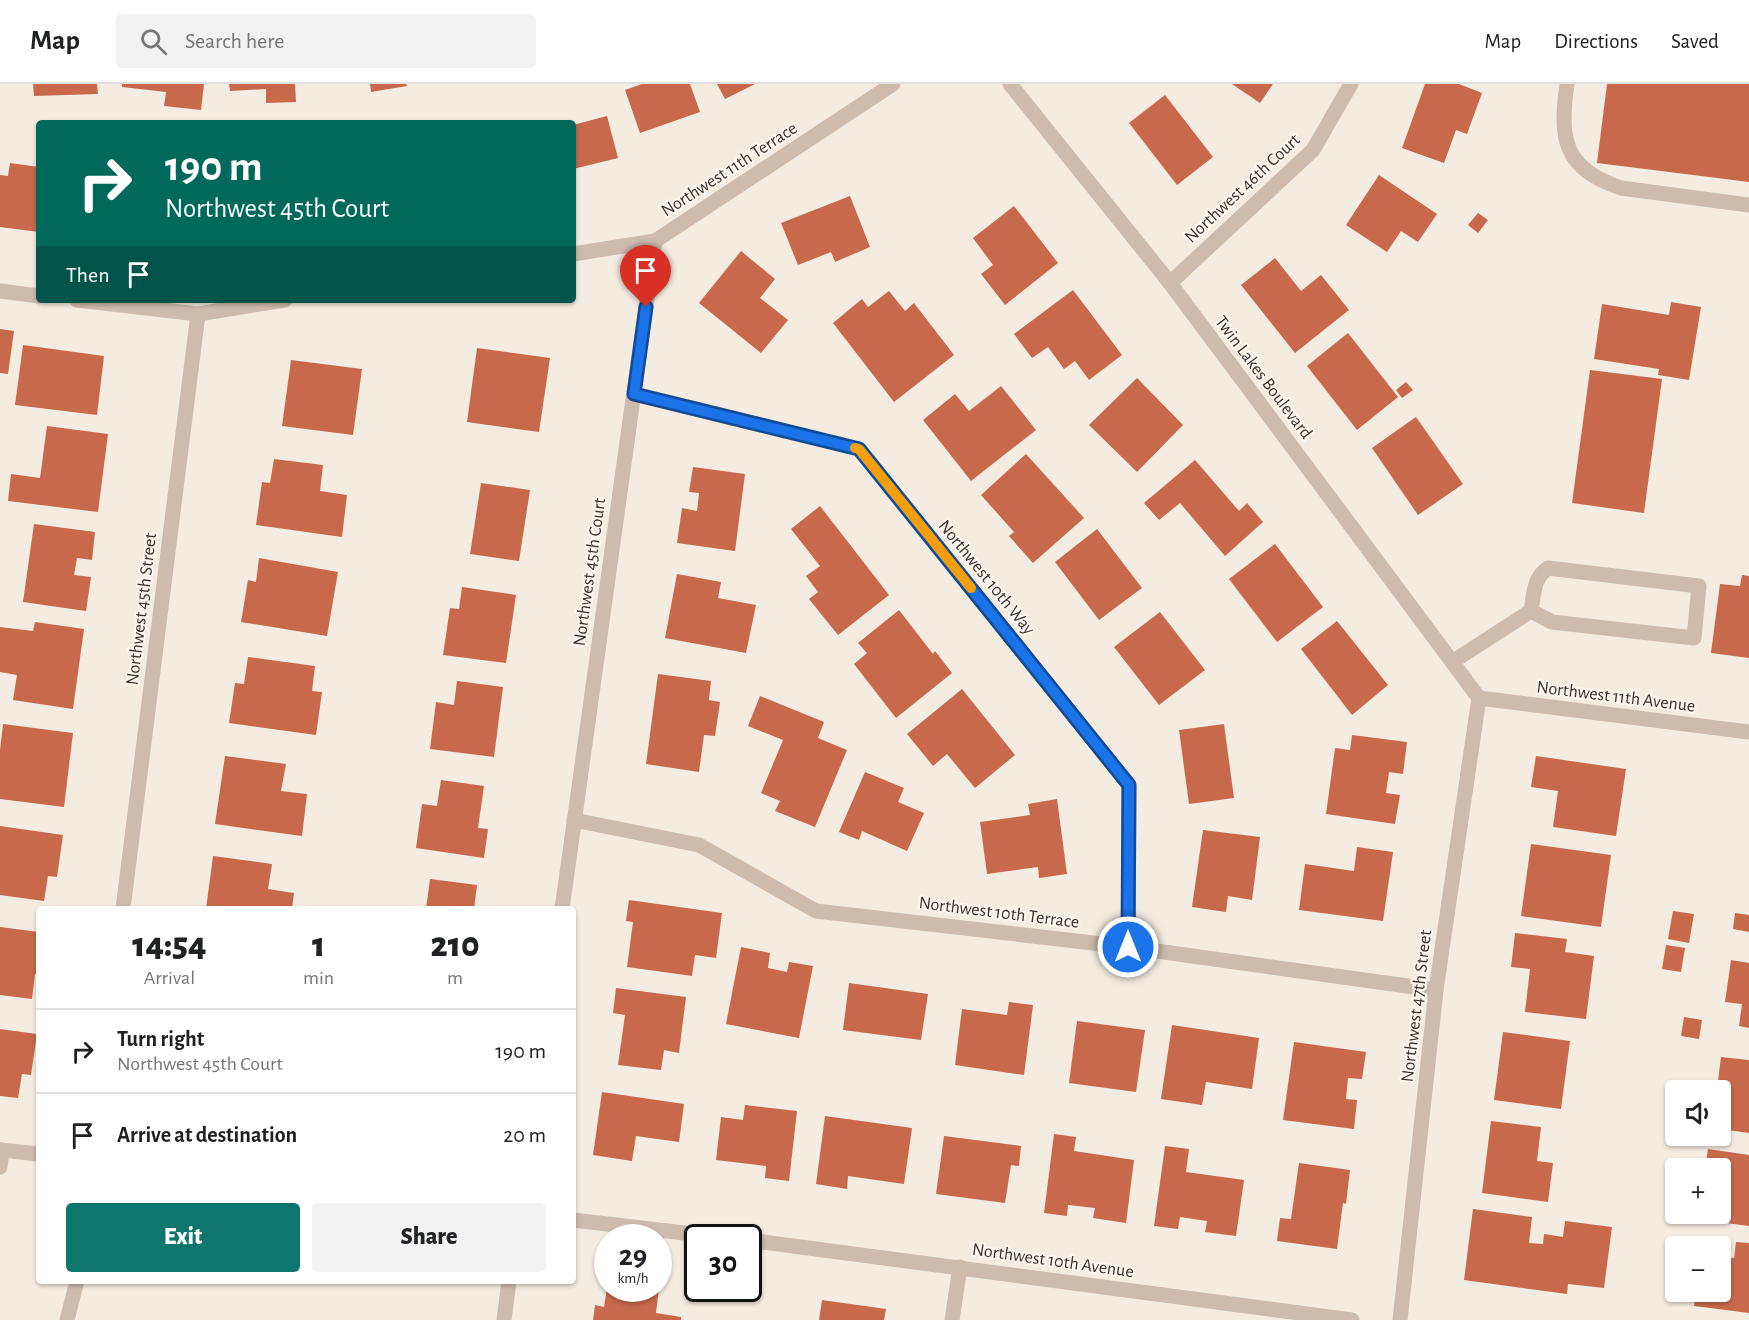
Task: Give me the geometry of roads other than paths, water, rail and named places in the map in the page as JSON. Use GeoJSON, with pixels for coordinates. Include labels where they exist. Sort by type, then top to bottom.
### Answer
{"type":"FeatureCollection","features":[{"type":"Feature","properties":{"kind":"street","name":"Northwest 11th Terrace"},"geometry":{"type":"LineString","coordinates":[[576,254],[655,241],[893,84]]}},
{"type":"Feature","properties":{"kind":"street","name":"Twin Lakes Boulevard"},"geometry":{"type":"LineString","coordinates":[[1010,84],[1170,283],[1479,698]]}},
{"type":"Feature","properties":{"kind":"street","name":"Northwest 46th Court"},"geometry":{"type":"LineString","coordinates":[[1170,283],[1314,150],[1351,84]]}},
{"type":"Feature","properties":{"kind":"street"},"geometry":{"type":"LineString","coordinates":[[1567,84],[1565,127],[1568,150],[1576,164],[1587,173],[1604,183],[1621,188],[1749,205]]}},
{"type":"Feature","properties":{"kind":"street","name":"Northwest 45th Court"},"geometry":{"type":"LineString","coordinates":[[562,906],[655,241]]}},
{"type":"Feature","properties":{"kind":"street"},"geometry":{"type":"LineString","coordinates":[[0,291],[36,296]]}},
{"type":"Feature","properties":{"kind":"street"},"geometry":{"type":"LineString","coordinates":[[104,303],[198,314],[266,303]]}},
{"type":"Feature","properties":{"kind":"street","name":"Northwest 45th Street"},"geometry":{"type":"LineString","coordinates":[[123,906],[198,314]]}},
{"type":"Feature","properties":{"kind":"street","name":"Northwest 10th Way"},"geometry":{"type":"LineString","coordinates":[[634,394],[859,449],[1129,785],[1128,947]]}},
{"type":"Feature","properties":{"kind":"street"},"geometry":{"type":"LineString","coordinates":[[1452,662],[1531,611],[1537,580],[1540,573],[1548,568],[1699,586],[1694,638],[1552,622],[1531,611]]}},
{"type":"Feature","properties":{"kind":"street","name":"Northwest 11th Avenue"},"geometry":{"type":"LineString","coordinates":[[1479,698],[1749,732]]}},
{"type":"Feature","properties":{"kind":"street","name":"Northwest 47th Street"},"geometry":{"type":"LineString","coordinates":[[1400,1320],[1436,990],[1479,698]]}},
{"type":"Feature","properties":{"kind":"street","name":"Northwest 10th Terrace"},"geometry":{"type":"LineString","coordinates":[[574,820],[699,845],[816,911],[1128,947],[1436,990]]}},
{"type":"Feature","properties":{"kind":"street"},"geometry":{"type":"LineString","coordinates":[[0,1167],[1,1150],[36,1154]]}},
{"type":"Feature","properties":{"kind":"street"},"geometry":{"type":"LineString","coordinates":[[576,1220],[684,1233]]}},
{"type":"Feature","properties":{"kind":"street","name":"Northwest 10th Avenue"},"geometry":{"type":"LineString","coordinates":[[762,1242],[1352,1320]]}},
{"type":"Feature","properties":{"kind":"street"},"geometry":{"type":"LineString","coordinates":[[952,1320],[960,1267]]}},
{"type":"Feature","properties":{"kind":"street"},"geometry":{"type":"LineString","coordinates":[[68,1320],[75,1284]]}},
{"type":"Feature","properties":{"kind":"street"},"geometry":{"type":"LineString","coordinates":[[504,1320],[509,1284]]}}]}
